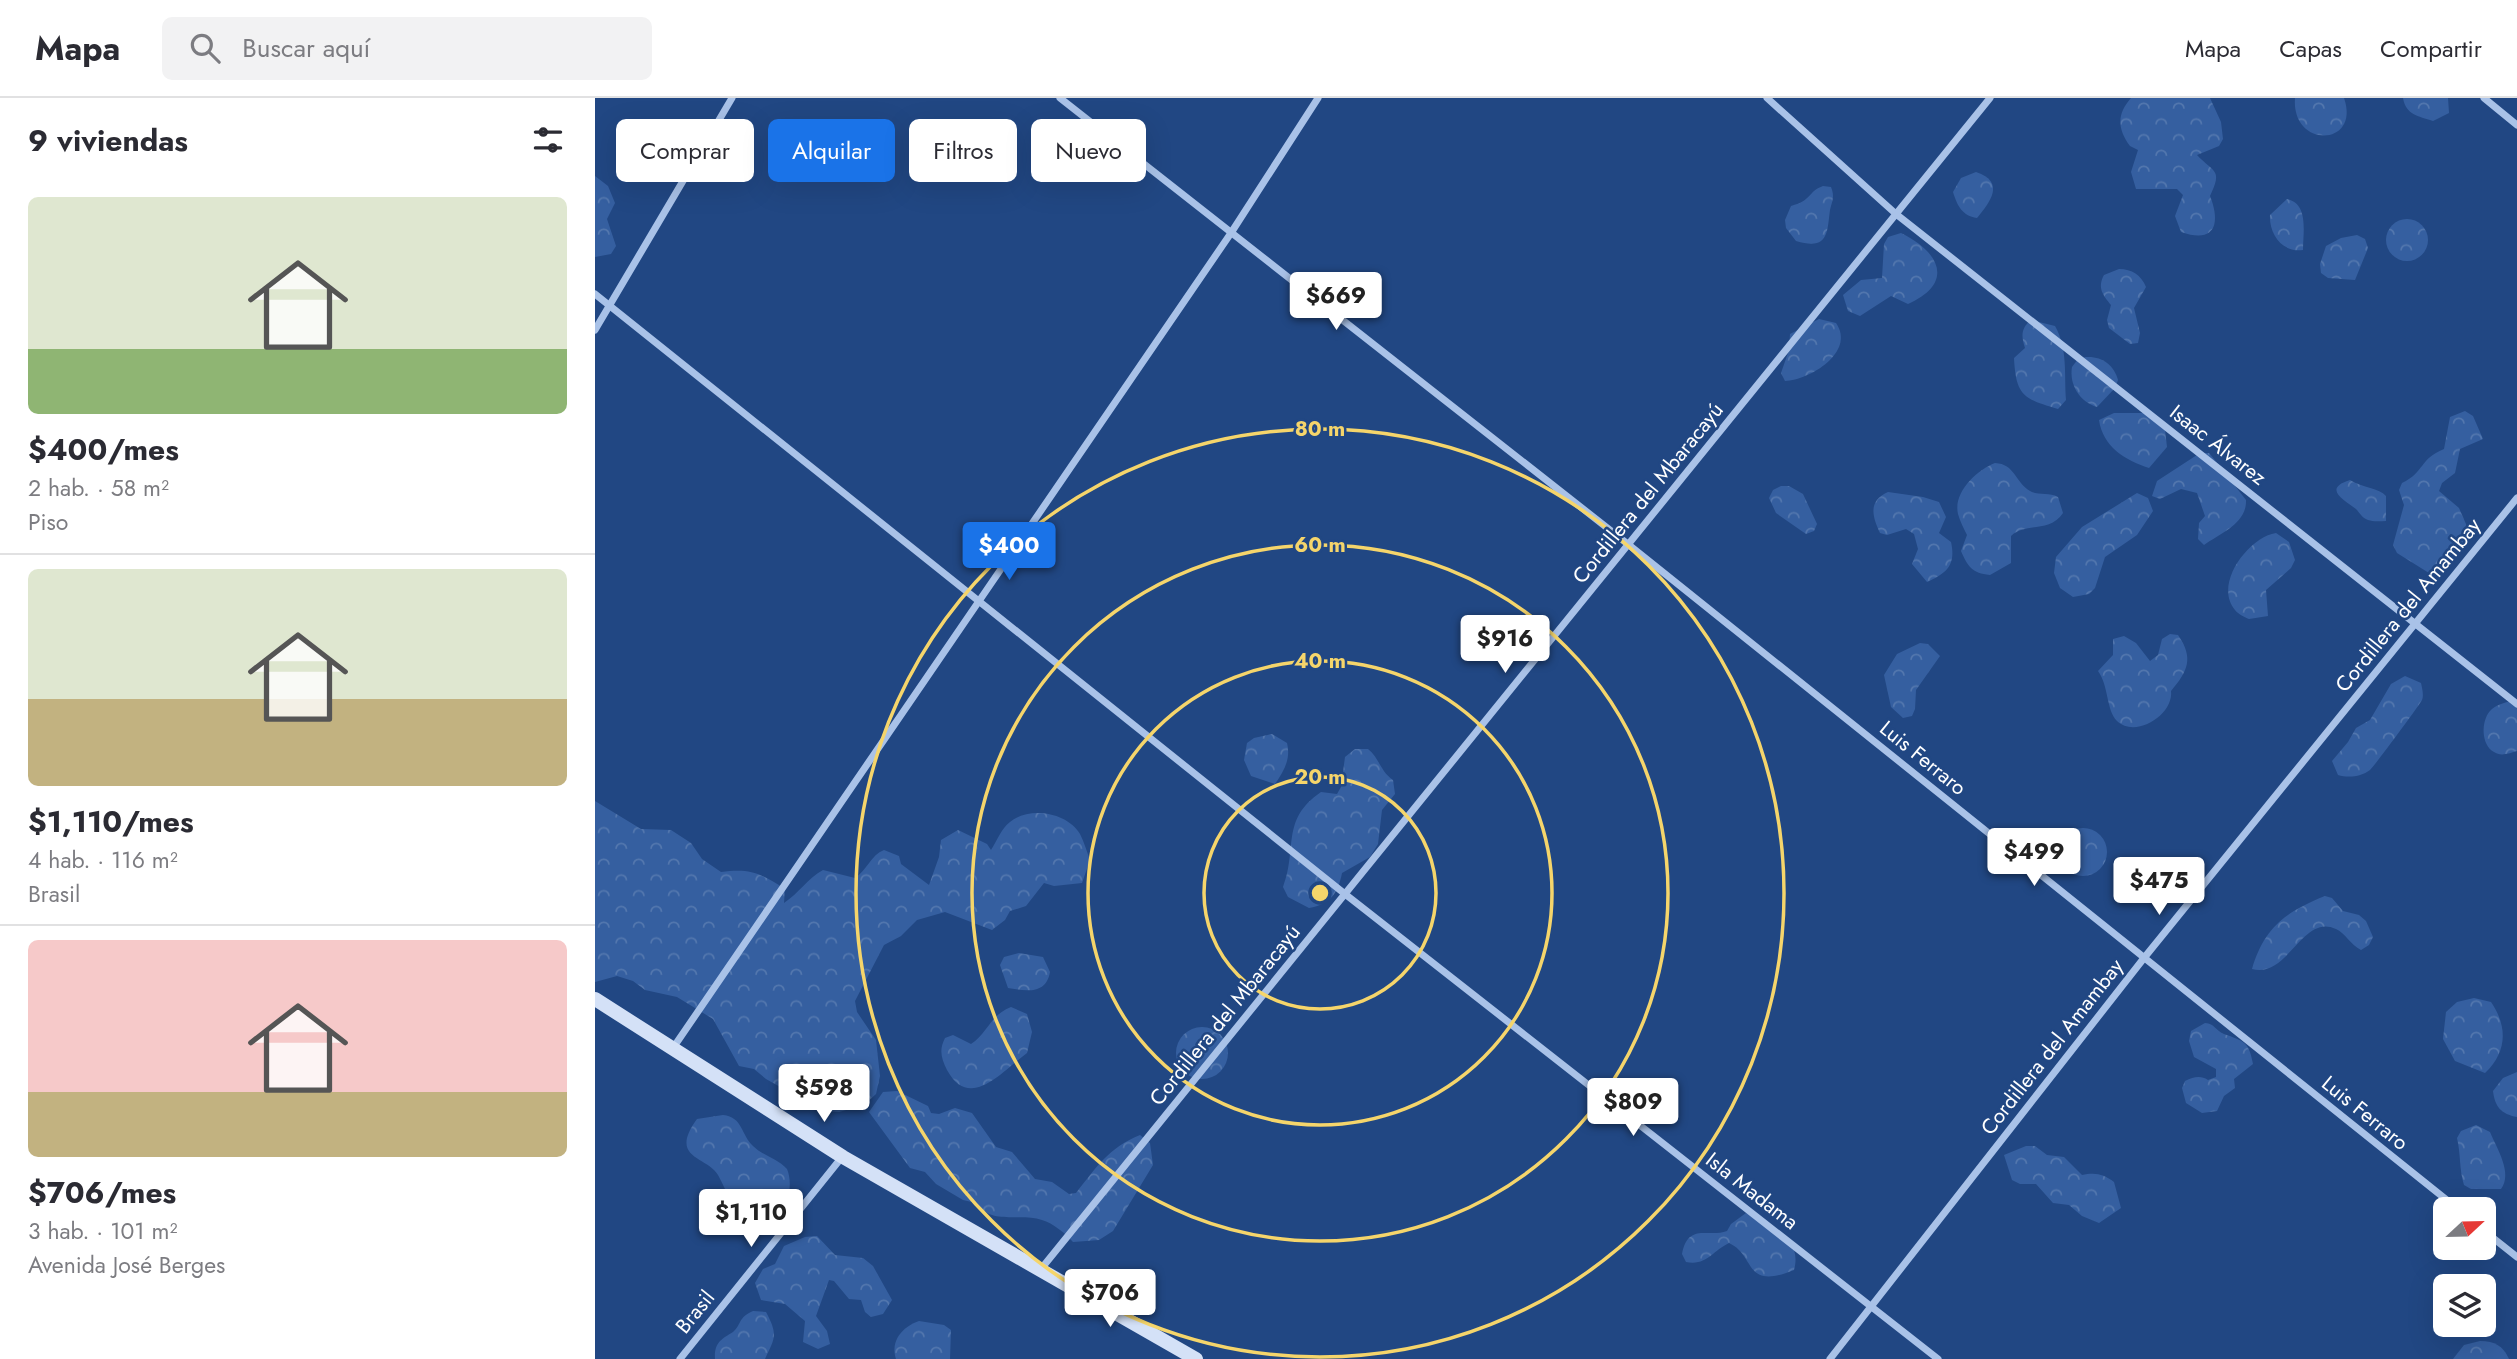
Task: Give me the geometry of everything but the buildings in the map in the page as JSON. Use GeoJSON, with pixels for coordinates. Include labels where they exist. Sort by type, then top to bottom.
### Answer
{"type":"FeatureCollection","features":[{"type":"Feature","properties":{"kind":"main road"},"geometry":{"type":"LineString","coordinates":[[595,999],[843,1157],[1196,1359]]}},
{"type":"Feature","properties":{"kind":"street"},"geometry":{"type":"LineString","coordinates":[[595,330],[732,98]]}},
{"type":"Feature","properties":{"kind":"street","name":"Luis Ferraro"},"geometry":{"type":"LineString","coordinates":[[1060,98],[1629,544],[2443,1197]]}},
{"type":"Feature","properties":{"kind":"street"},"geometry":{"type":"LineString","coordinates":[[673,1048],[1231,233],[1318,98]]}},
{"type":"Feature","properties":{"kind":"street","name":"Isaac Álvarez"},"geometry":{"type":"LineString","coordinates":[[1767,98],[1896,214],[2517,704]]}},
{"type":"Feature","properties":{"kind":"street","name":"Cordillera del Mbaracayú"},"geometry":{"type":"LineString","coordinates":[[1041,1269],[1990,98]]}},
{"type":"Feature","properties":{"kind":"street"},"geometry":{"type":"LineString","coordinates":[[2484,98],[2517,125]]}},
{"type":"Feature","properties":{"kind":"street","name":"Isla Madama"},"geometry":{"type":"LineString","coordinates":[[595,294],[1345,894],[1938,1359]]}},
{"type":"Feature","properties":{"kind":"street","name":"Cordillera del Amambay"},"geometry":{"type":"LineString","coordinates":[[1830,1359],[2144,958],[2517,498]]}},
{"type":"Feature","properties":{"kind":"street","name":"Brasil"},"geometry":{"type":"LineString","coordinates":[[680,1359],[843,1157]]}},
{"type":"Feature","properties":{"kind":"street"},"geometry":{"type":"LineString","coordinates":[[2496,1240],[2517,1257]]}},
{"type":"Feature","properties":{"kind":"green space"},"geometry":{"type":"Polygon","coordinates":[[[2131,98],[2210,98],[2221,122],[2223,139],[2219,146],[2197,155],[2216,176],[2210,196],[2215,223],[2208,233],[2192,235],[2181,232],[2175,216],[2183,195],[2177,189],[2136,189],[2131,172],[2138,150],[2130,146],[2120,121],[2131,98]]]}},
{"type":"Feature","properties":{"kind":"green space"},"geometry":{"type":"Polygon","coordinates":[[[2295,98],[2344,98],[2347,114],[2343,126],[2335,133],[2324,136],[2313,133],[2303,126],[2297,115],[2295,98]]]}},
{"type":"Feature","properties":{"kind":"green space"},"geometry":{"type":"Polygon","coordinates":[[[2403,98],[2448,98],[2449,113],[2433,121],[2422,118],[2407,108],[2403,98]]]}},
{"type":"Feature","properties":{"kind":"green space"},"geometry":{"type":"Polygon","coordinates":[[[1976,172],[1991,181],[1993,187],[1987,205],[1977,218],[1967,215],[1961,209],[1953,192],[1961,178],[1976,172]]]}},
{"type":"Feature","properties":{"kind":"green space"},"geometry":{"type":"Polygon","coordinates":[[[595,176],[608,186],[615,203],[607,219],[616,246],[611,254],[595,257],[595,176]]]}},
{"type":"Feature","properties":{"kind":"green space"},"geometry":{"type":"Polygon","coordinates":[[[1823,186],[1831,187],[1833,196],[1827,232],[1824,238],[1815,243],[1796,241],[1786,228],[1785,220],[1791,206],[1803,201],[1823,186]]]}},
{"type":"Feature","properties":{"kind":"green space"},"geometry":{"type":"Polygon","coordinates":[[[2287,199],[2294,202],[2302,213],[2303,250],[2283,245],[2272,229],[2270,215],[2287,199]]]}},
{"type":"Feature","properties":{"kind":"green space"},"geometry":{"type":"Polygon","coordinates":[[[2407,219],[2422,225],[2428,240],[2422,255],[2407,261],[2392,255],[2386,240],[2392,225],[2407,219]]]}},
{"type":"Feature","properties":{"kind":"green space"},"geometry":{"type":"Polygon","coordinates":[[[1901,233],[1925,249],[1933,258],[1937,277],[1932,287],[1923,296],[1908,304],[1891,296],[1860,316],[1848,311],[1843,295],[1861,280],[1882,278],[1884,244],[1888,237],[1901,233]]]}},
{"type":"Feature","properties":{"kind":"green space"},"geometry":{"type":"Polygon","coordinates":[[[2357,235],[2365,239],[2368,248],[2355,280],[2328,278],[2321,273],[2320,264],[2326,246],[2341,238],[2357,235]]]}},
{"type":"Feature","properties":{"kind":"green space"},"geometry":{"type":"Polygon","coordinates":[[[2119,269],[2135,274],[2146,287],[2134,308],[2140,333],[2138,343],[2130,344],[2109,328],[2107,320],[2111,305],[2103,295],[2101,284],[2104,275],[2119,269]]]}},
{"type":"Feature","properties":{"kind":"green space"},"geometry":{"type":"Polygon","coordinates":[[[1819,319],[1836,323],[1841,334],[1835,354],[1827,363],[1806,376],[1785,381],[1781,373],[1789,350],[1790,334],[1819,319]]]}},
{"type":"Feature","properties":{"kind":"green space"},"geometry":{"type":"Polygon","coordinates":[[[2031,320],[2055,326],[2062,344],[2066,400],[2058,409],[2036,402],[2019,387],[2014,358],[2025,348],[2023,332],[2031,320]]]}},
{"type":"Feature","properties":{"kind":"green space"},"geometry":{"type":"Polygon","coordinates":[[[2086,357],[2107,362],[2118,380],[2115,388],[2097,407],[2081,397],[2072,380],[2072,367],[2078,359],[2086,357]]]}},
{"type":"Feature","properties":{"kind":"green space"},"geometry":{"type":"Polygon","coordinates":[[[2465,411],[2473,416],[2483,439],[2460,449],[2455,473],[2442,483],[2439,491],[2459,508],[2469,531],[2454,556],[2429,573],[2397,553],[2393,545],[2404,505],[2399,490],[2402,483],[2415,474],[2430,457],[2444,449],[2450,417],[2465,411]]]}},
{"type":"Feature","properties":{"kind":"green space"},"geometry":{"type":"Polygon","coordinates":[[[2114,413],[2147,413],[2165,430],[2167,447],[2149,468],[2124,456],[2105,438],[2099,420],[2114,413]]]}},
{"type":"Feature","properties":{"kind":"green space"},"geometry":{"type":"Polygon","coordinates":[[[2200,453],[2209,453],[2246,500],[2238,521],[2204,545],[2198,539],[2199,523],[2205,516],[2197,493],[2181,489],[2160,499],[2152,496],[2157,481],[2200,453]]]}},
{"type":"Feature","properties":{"kind":"green space"},"geometry":{"type":"Polygon","coordinates":[[[1995,463],[2011,470],[2030,491],[2058,497],[2063,513],[2051,523],[2024,529],[2011,536],[2011,563],[1990,575],[1975,571],[1961,551],[1967,535],[1957,506],[1963,490],[1974,476],[1995,463]]]}},
{"type":"Feature","properties":{"kind":"green space"},"geometry":{"type":"Polygon","coordinates":[[[2350,480],[2386,496],[2386,521],[2366,519],[2338,495],[2337,487],[2350,480]]]}},
{"type":"Feature","properties":{"kind":"green space"},"geometry":{"type":"Polygon","coordinates":[[[1789,486],[1803,494],[1817,524],[1814,531],[1806,534],[1776,513],[1769,498],[1773,490],[1789,486]]]}},
{"type":"Feature","properties":{"kind":"green space"},"geometry":{"type":"Polygon","coordinates":[[[1888,492],[1939,502],[1946,517],[1939,533],[1951,542],[1951,562],[1945,571],[1927,582],[1912,564],[1918,549],[1914,534],[1906,529],[1887,535],[1880,533],[1877,527],[1873,510],[1877,500],[1888,492]]]}},
{"type":"Feature","properties":{"kind":"green space"},"geometry":{"type":"Polygon","coordinates":[[[2137,493],[2148,498],[2153,511],[2137,535],[2105,557],[2095,588],[2089,594],[2073,597],[2060,588],[2054,573],[2056,557],[2082,527],[2137,493]]]}},
{"type":"Feature","properties":{"kind":"green space"},"geometry":{"type":"Polygon","coordinates":[[[2276,533],[2289,542],[2295,560],[2291,568],[2266,590],[2268,616],[2249,619],[2236,611],[2229,599],[2231,575],[2245,552],[2266,536],[2276,533]]]}},
{"type":"Feature","properties":{"kind":"green space"},"geometry":{"type":"Polygon","coordinates":[[[2170,634],[2178,635],[2183,643],[2187,658],[2185,671],[2171,691],[2170,700],[2160,715],[2143,725],[2125,726],[2113,716],[2098,671],[2113,655],[2113,639],[2124,636],[2136,643],[2150,661],[2158,655],[2162,639],[2170,634]]]}},
{"type":"Feature","properties":{"kind":"green space"},"geometry":{"type":"Polygon","coordinates":[[[1920,643],[1928,644],[1940,656],[1916,690],[1912,716],[1903,718],[1891,707],[1884,675],[1897,654],[1920,643]]]}},
{"type":"Feature","properties":{"kind":"green space"},"geometry":{"type":"Polygon","coordinates":[[[2405,676],[2421,683],[2423,696],[2419,705],[2370,770],[2354,776],[2338,775],[2332,761],[2356,728],[2370,720],[2391,684],[2405,676]]]}},
{"type":"Feature","properties":{"kind":"green space"},"geometry":{"type":"Polygon","coordinates":[[[2511,701],[2517,703],[2517,751],[2500,754],[2490,749],[2487,744],[2485,721],[2492,709],[2511,701]]]}},
{"type":"Feature","properties":{"kind":"green space"},"geometry":{"type":"Polygon","coordinates":[[[1272,734],[1287,743],[1288,749],[1286,765],[1275,784],[1251,776],[1244,760],[1247,743],[1254,738],[1272,734]]]}},
{"type":"Feature","properties":{"kind":"green space"},"geometry":{"type":"Polygon","coordinates":[[[1355,749],[1368,749],[1372,753],[1393,780],[1395,794],[1382,810],[1378,844],[1370,857],[1342,873],[1336,892],[1328,900],[1309,908],[1288,897],[1283,887],[1295,824],[1308,803],[1321,792],[1337,794],[1341,787],[1345,757],[1355,749]]]}},
{"type":"Feature","properties":{"kind":"green space"},"geometry":{"type":"Polygon","coordinates":[[[595,801],[641,829],[671,830],[691,843],[702,859],[721,872],[747,871],[769,879],[785,889],[784,903],[823,870],[855,878],[884,850],[899,856],[901,864],[929,885],[939,857],[941,840],[958,830],[987,844],[991,850],[1007,825],[1027,814],[1047,814],[1066,821],[1080,834],[1090,860],[1082,883],[1054,886],[1044,883],[1026,906],[1010,911],[1005,920],[992,930],[945,912],[917,920],[901,936],[884,945],[855,1001],[857,1012],[876,1040],[880,1076],[876,1094],[864,1105],[839,1112],[823,1111],[766,1079],[754,1069],[739,1066],[713,1019],[677,997],[645,990],[633,981],[617,976],[595,982],[595,801]]]}},
{"type":"Feature","properties":{"kind":"green space"},"geometry":{"type":"Polygon","coordinates":[[[2083,828],[2100,835],[2107,852],[2100,869],[2083,876],[2066,869],[2059,852],[2066,835],[2083,828]]]}},
{"type":"Feature","properties":{"kind":"green space"},"geometry":{"type":"Polygon","coordinates":[[[2325,896],[2332,898],[2343,911],[2359,915],[2366,921],[2373,937],[2369,945],[2361,950],[2336,929],[2324,927],[2304,937],[2276,965],[2265,969],[2252,969],[2263,943],[2278,923],[2298,908],[2325,896]]]}},
{"type":"Feature","properties":{"kind":"green space"},"geometry":{"type":"Polygon","coordinates":[[[1019,953],[1043,957],[1050,972],[1040,988],[1008,988],[1000,965],[1004,957],[1019,953]]]}},
{"type":"Feature","properties":{"kind":"green space"},"geometry":{"type":"Polygon","coordinates":[[[2474,998],[2491,1002],[2497,1011],[2502,1030],[2503,1039],[2498,1057],[2485,1073],[2455,1061],[2443,1039],[2446,1012],[2457,1002],[2474,998]]]}},
{"type":"Feature","properties":{"kind":"green space"},"geometry":{"type":"Polygon","coordinates":[[[1011,1007],[1027,1014],[1032,1032],[1027,1053],[986,1084],[966,1088],[956,1082],[942,1058],[941,1050],[945,1038],[953,1035],[971,1044],[998,1015],[1011,1007]]]}},
{"type":"Feature","properties":{"kind":"green space"},"geometry":{"type":"Polygon","coordinates":[[[2205,1023],[2244,1043],[2253,1064],[2234,1079],[2235,1088],[2224,1096],[2217,1111],[2202,1113],[2186,1103],[2182,1088],[2185,1081],[2191,1078],[2208,1080],[2216,1077],[2216,1069],[2194,1057],[2189,1041],[2191,1031],[2205,1023]]]}},
{"type":"Feature","properties":{"kind":"green space"},"geometry":{"type":"Polygon","coordinates":[[[1202,1027],[1221,1034],[1228,1053],[1221,1072],[1202,1079],[1183,1072],[1176,1053],[1183,1034],[1202,1027]]]}},
{"type":"Feature","properties":{"kind":"green space"},"geometry":{"type":"Polygon","coordinates":[[[2517,1072],[2517,1117],[2500,1109],[2493,1091],[2503,1078],[2517,1072]]]}},
{"type":"Feature","properties":{"kind":"green space"},"geometry":{"type":"Polygon","coordinates":[[[897,1091],[928,1106],[931,1113],[939,1114],[955,1108],[972,1113],[996,1147],[1012,1152],[1035,1179],[1052,1182],[1069,1194],[1076,1193],[1111,1152],[1140,1135],[1150,1143],[1153,1165],[1113,1231],[1099,1240],[1073,1242],[1059,1229],[1042,1220],[990,1214],[976,1203],[963,1200],[936,1184],[925,1172],[910,1168],[869,1112],[883,1092],[897,1091]]]}},
{"type":"Feature","properties":{"kind":"green space"},"geometry":{"type":"Polygon","coordinates":[[[730,1116],[738,1123],[749,1142],[757,1149],[787,1169],[790,1183],[788,1198],[783,1212],[774,1224],[753,1223],[745,1218],[732,1203],[718,1175],[688,1149],[689,1132],[697,1119],[730,1116]]]}},
{"type":"Feature","properties":{"kind":"green space"},"geometry":{"type":"Polygon","coordinates":[[[2476,1125],[2490,1132],[2500,1153],[2505,1168],[2501,1189],[2471,1189],[2464,1185],[2457,1138],[2461,1131],[2476,1125]]]}},
{"type":"Feature","properties":{"kind":"green space"},"geometry":{"type":"Polygon","coordinates":[[[2026,1146],[2035,1146],[2047,1155],[2064,1157],[2082,1175],[2099,1174],[2110,1179],[2114,1182],[2121,1208],[2099,1223],[2082,1216],[2069,1205],[2053,1203],[2036,1184],[2020,1184],[2012,1180],[2004,1155],[2026,1146]]]}},
{"type":"Feature","properties":{"kind":"green space"},"geometry":{"type":"Polygon","coordinates":[[[1746,1213],[1774,1228],[1789,1241],[1796,1259],[1794,1270],[1778,1275],[1758,1274],[1737,1248],[1729,1243],[1704,1260],[1686,1262],[1682,1254],[1689,1238],[1700,1233],[1727,1231],[1731,1224],[1746,1213]]]}},
{"type":"Feature","properties":{"kind":"green space"},"geometry":{"type":"Polygon","coordinates":[[[817,1236],[835,1255],[863,1258],[873,1266],[892,1300],[883,1314],[871,1317],[865,1312],[861,1300],[849,1299],[834,1281],[829,1280],[816,1316],[827,1331],[830,1344],[818,1349],[803,1342],[805,1321],[785,1304],[761,1300],[755,1283],[763,1269],[775,1264],[784,1246],[805,1237],[817,1236]]]}},
{"type":"Feature","properties":{"kind":"green space"},"geometry":{"type":"Polygon","coordinates":[[[753,1311],[766,1312],[773,1327],[773,1342],[765,1359],[715,1359],[719,1342],[736,1330],[742,1319],[753,1311]]]}},
{"type":"Feature","properties":{"kind":"green space"},"geometry":{"type":"Polygon","coordinates":[[[919,1321],[944,1325],[951,1330],[950,1359],[896,1359],[895,1346],[899,1336],[907,1327],[919,1321]]]}},
{"type":"Feature","properties":{"kind":"green space"},"geometry":{"type":"Polygon","coordinates":[[[2480,1341],[2498,1345],[2509,1359],[2453,1359],[2464,1345],[2480,1341]]]}}]}
